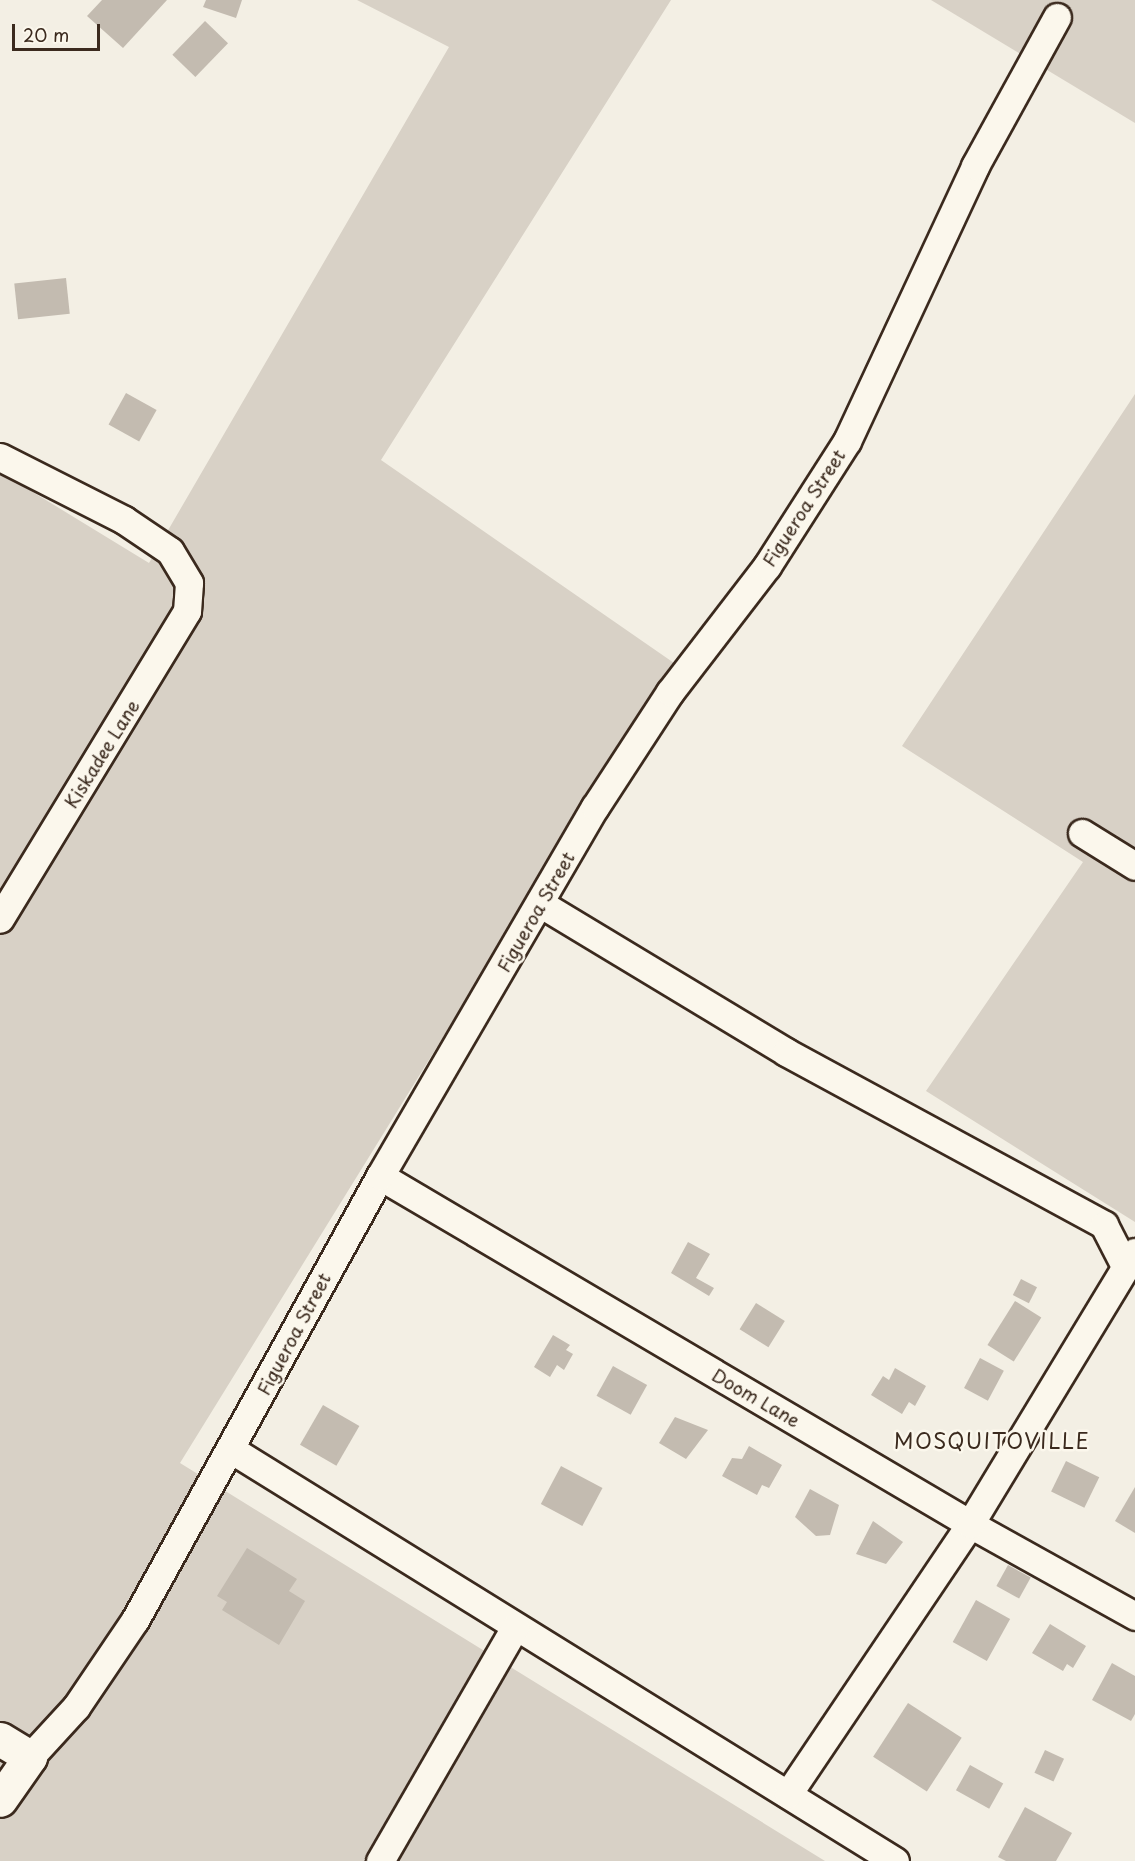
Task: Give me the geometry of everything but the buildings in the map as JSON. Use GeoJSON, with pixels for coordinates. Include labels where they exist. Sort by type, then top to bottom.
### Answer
{"type":"FeatureCollection","features":[{"type":"Feature","properties":{"kind":"street","name":"Figueroa Street"},"geometry":{"type":"LineString","coordinates":[[0,1800],[30,1757],[76,1707],[135,1620],[232,1450],[380,1176],[541,904],[595,807],[670,692],[767,566],[847,441],[975,166],[1057,17]]}},
{"type":"Feature","properties":{"kind":"street","name":"Kiskadee Lane"},"geometry":{"type":"LineString","coordinates":[[0,457],[124,520],[170,551],[189,583],[187,611],[182,621],[0,919]]}},
{"type":"Feature","properties":{"kind":"street"},"geometry":{"type":"LineString","coordinates":[[1082,833],[1135,866]]}},
{"type":"Feature","properties":{"kind":"street"},"geometry":{"type":"LineString","coordinates":[[541,904],[786,1052],[1104,1225],[1130,1259],[970,1524],[788,1794]]}},
{"type":"Feature","properties":{"kind":"street","name":"Doom Lane"},"geometry":{"type":"LineString","coordinates":[[380,1176],[970,1524],[1135,1616]]}},
{"type":"Feature","properties":{"kind":"street"},"geometry":{"type":"LineString","coordinates":[[232,1450],[895,1861]]}},
{"type":"Feature","properties":{"kind":"street"},"geometry":{"type":"LineString","coordinates":[[380,1861],[515,1627]]}},
{"type":"Feature","properties":{"kind":"street"},"geometry":{"type":"LineString","coordinates":[[0,1739],[30,1757]]}},
{"type":"Feature","properties":{"kind":"shaded area"},"geometry":{"type":"Polygon","coordinates":[[[357,0],[671,0],[381,460],[674,663],[180,1463],[825,1861],[0,1861],[0,472],[149,563],[449,47],[357,0]]]}},
{"type":"Feature","properties":{"kind":"shaded area"},"geometry":{"type":"Polygon","coordinates":[[[931,0],[1135,0],[1135,123],[931,0]]]}},
{"type":"Feature","properties":{"kind":"shaded area"},"geometry":{"type":"Polygon","coordinates":[[[1135,394],[1135,1222],[926,1091],[1083,862],[902,746],[1135,394]]]}},
{"type":"Feature","properties":{"kind":"district","name":"MOSQUITOVILLE"},"geometry":{"type":"Point","coordinates":[992,1440]}}]}
